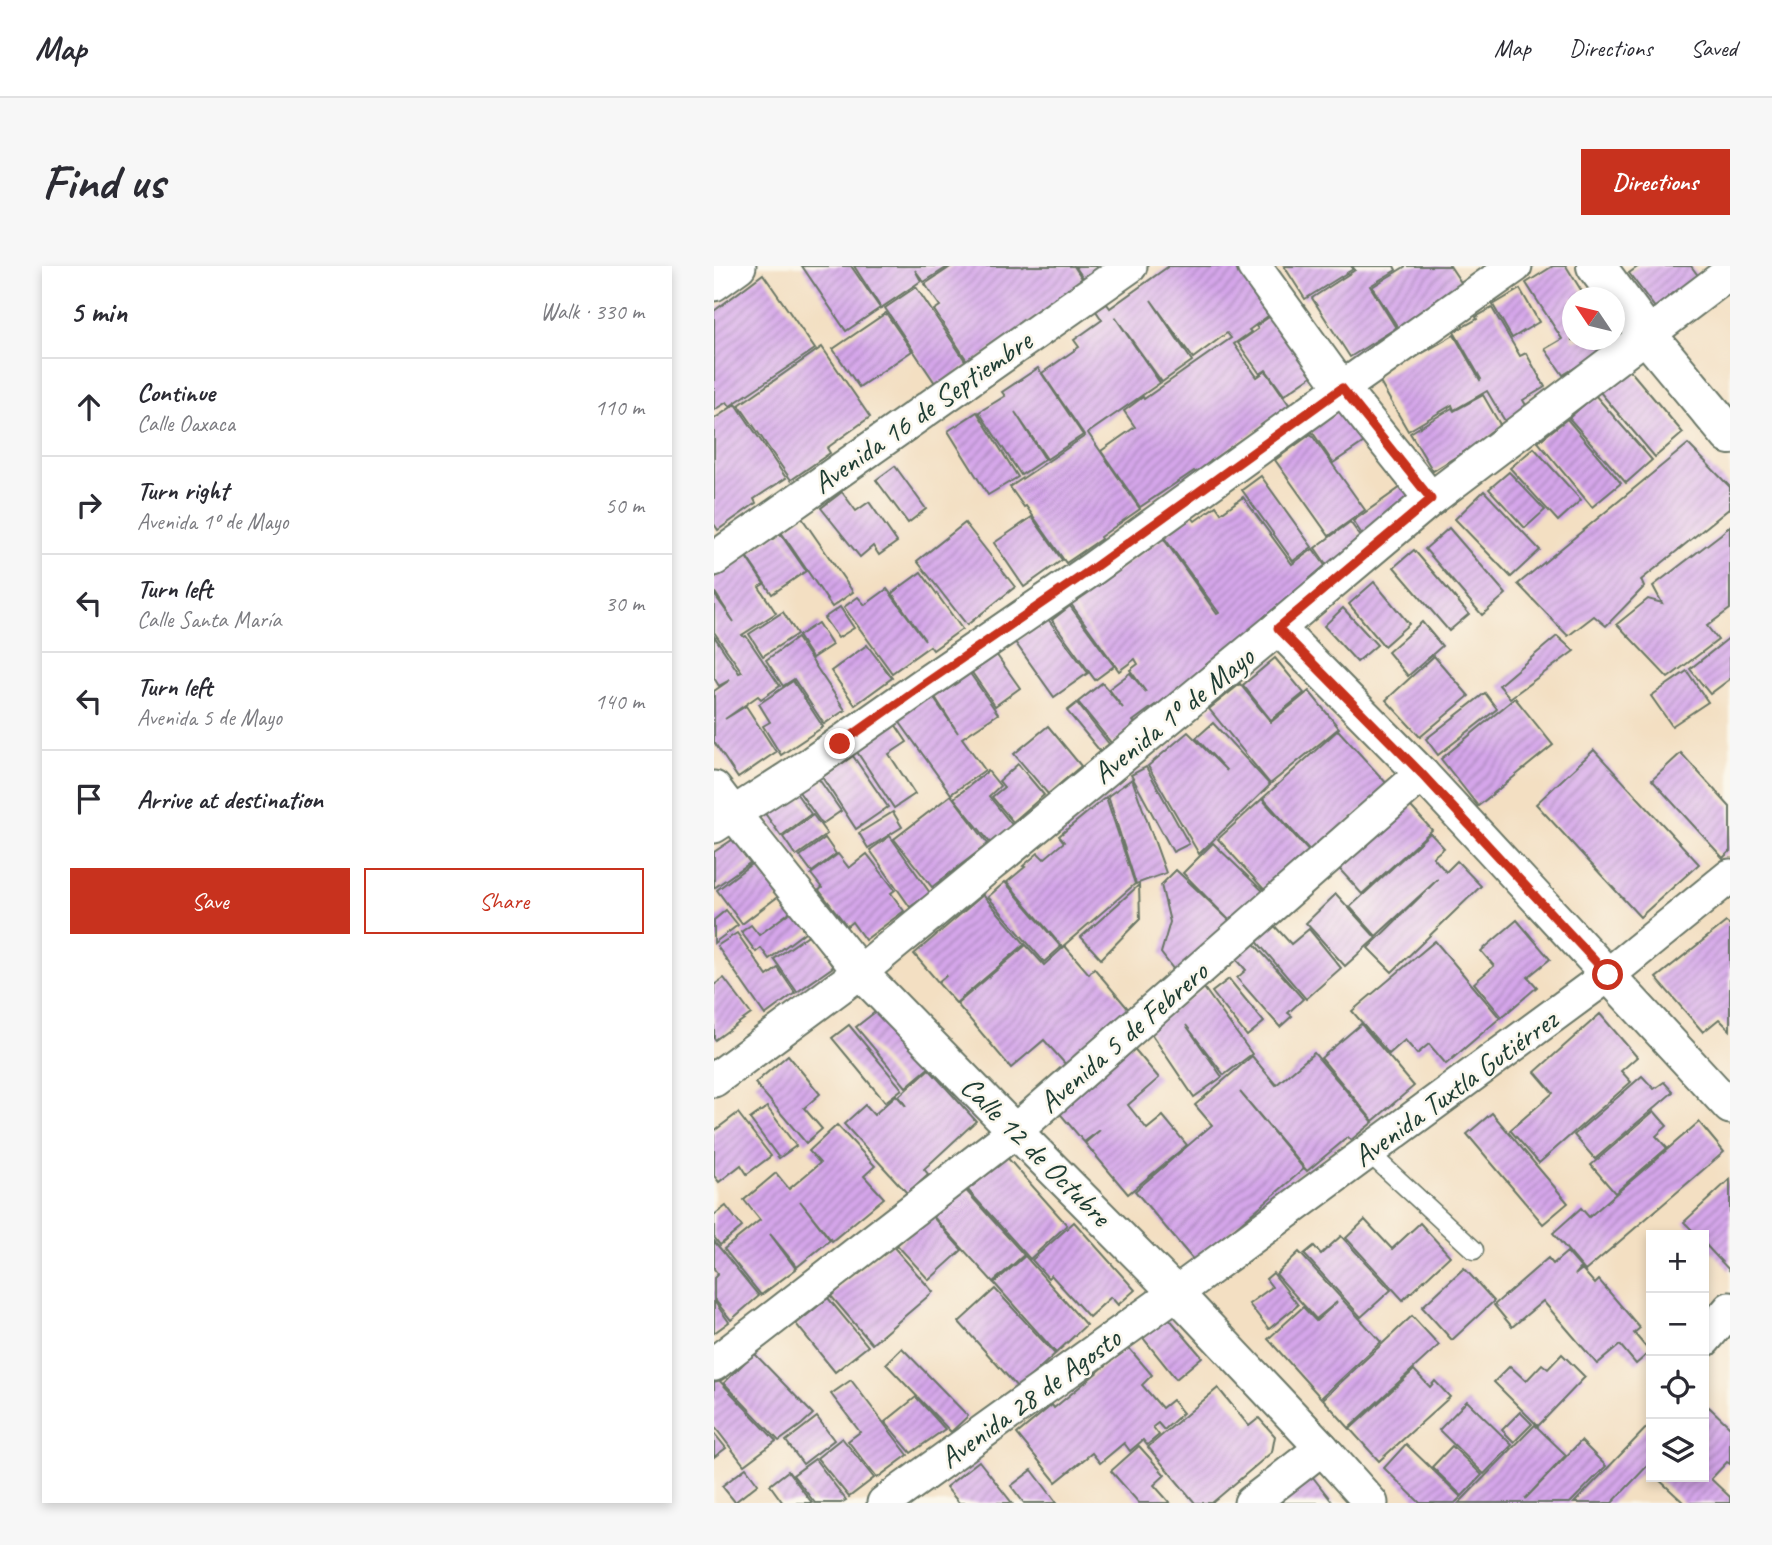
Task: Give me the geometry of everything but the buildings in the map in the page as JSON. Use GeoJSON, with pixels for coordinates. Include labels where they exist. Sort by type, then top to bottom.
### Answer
{"type":"FeatureCollection","features":[{"type":"Feature","properties":{"kind":"main road"},"geometry":{"type":"LineString","coordinates":[[1596,266],[1647,335],[1730,435]]}},
{"type":"Feature","properties":{"kind":"street"},"geometry":{"type":"LineString","coordinates":[[714,284],[739,266]]}},
{"type":"Feature","properties":{"kind":"street","name":"Avenida 16 de Septiembre"},"geometry":{"type":"LineString","coordinates":[[714,559],[1130,266]]}},
{"type":"Feature","properties":{"kind":"street"},"geometry":{"type":"LineString","coordinates":[[1254,266],[1342,388],[1431,499]]}},
{"type":"Feature","properties":{"kind":"street"},"geometry":{"type":"LineString","coordinates":[[720,809],[812,763],[1092,569],[1515,266]]}},
{"type":"Feature","properties":{"kind":"street","name":"Avenida 1º de Mayo"},"geometry":{"type":"LineString","coordinates":[[714,1080],[860,972],[1431,499],[1730,272]]}},
{"type":"Feature","properties":{"kind":"street"},"geometry":{"type":"LineString","coordinates":[[1278,628],[1422,774],[1730,1107]]}},
{"type":"Feature","properties":{"kind":"street","name":"Avenida 5 de Febrero"},"geometry":{"type":"LineString","coordinates":[[714,1364],[1015,1131],[1422,774]]}},
{"type":"Feature","properties":{"kind":"street","name":"Calle 12 de Octubre"},"geometry":{"type":"LineString","coordinates":[[720,809],[860,972],[1176,1293],[1371,1503]]}},
{"type":"Feature","properties":{"kind":"street","name":"Avenida Tuxtla Gutiérrez"},"geometry":{"type":"LineString","coordinates":[[1176,1293],[1608,975],[1730,876]]}},
{"type":"Feature","properties":{"kind":"street","name":"Avenida 28 de Agosto"},"geometry":{"type":"LineString","coordinates":[[884,1503],[1176,1293]]}},
{"type":"Feature","properties":{"kind":"street"},"geometry":{"type":"LineString","coordinates":[[1709,1334],[1730,1309]]}},
{"type":"Feature","properties":{"kind":"street"},"geometry":{"type":"LineString","coordinates":[[1251,1503],[1322,1448]]}},
{"type":"Feature","properties":{"kind":"lane"},"geometry":{"type":"LineString","coordinates":[[1368,1152],[1474,1251]]}},
{"type":"Feature","properties":{"kind":"route"},"geometry":{"type":"LineString","coordinates":[[840,744],[1092,569],[1342,388],[1431,499],[1278,628],[1422,774],[1608,975]]}}]}
